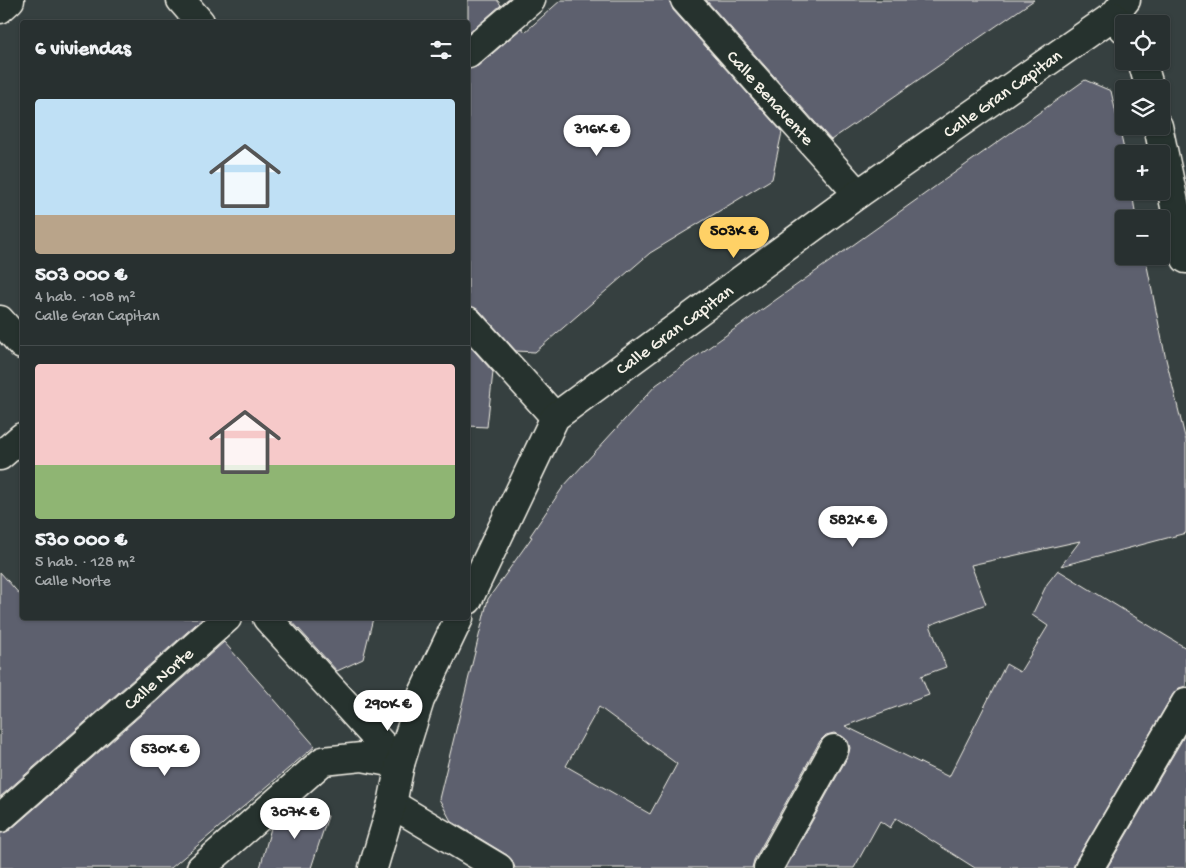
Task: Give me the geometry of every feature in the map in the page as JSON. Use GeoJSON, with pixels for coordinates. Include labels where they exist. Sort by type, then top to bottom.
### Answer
{"type":"FeatureCollection","features":[{"type":"Feature","properties":{"kind":"street"},"geometry":{"type":"LineString","coordinates":[[0,9],[10,0]]}},
{"type":"Feature","properties":{"kind":"street"},"geometry":{"type":"LineString","coordinates":[[181,0],[198,20]]}},
{"type":"Feature","properties":{"kind":"street"},"geometry":{"type":"LineString","coordinates":[[470,52],[531,0]]}},
{"type":"Feature","properties":{"kind":"street","name":"Calle Benavente"},"geometry":{"type":"LineString","coordinates":[[685,0],[858,194]]}},
{"type":"Feature","properties":{"kind":"street","name":"Calle Gran Capitan"},"geometry":{"type":"LineString","coordinates":[[470,596],[555,417],[858,194],[1115,19]]}},
{"type":"Feature","properties":{"kind":"street"},"geometry":{"type":"LineString","coordinates":[[1160,135],[1186,259]]}},
{"type":"Feature","properties":{"kind":"street"},"geometry":{"type":"LineString","coordinates":[[0,320],[20,343]]}},
{"type":"Feature","properties":{"kind":"street"},"geometry":{"type":"LineString","coordinates":[[470,323],[555,417]]}},
{"type":"Feature","properties":{"kind":"street"},"geometry":{"type":"LineString","coordinates":[[0,456],[20,439]]}},
{"type":"Feature","properties":{"kind":"street","name":"Calle Norte"},"geometry":{"type":"LineString","coordinates":[[0,818],[225,620]]}},
{"type":"Feature","properties":{"kind":"street"},"geometry":{"type":"LineString","coordinates":[[269,620],[400,764]]}},
{"type":"Feature","properties":{"kind":"street"},"geometry":{"type":"LineString","coordinates":[[373,868],[392,804],[400,764],[420,700],[458,620]]}},
{"type":"Feature","properties":{"kind":"street"},"geometry":{"type":"LineString","coordinates":[[1090,868],[1186,702]]}},
{"type":"Feature","properties":{"kind":"street"},"geometry":{"type":"LineString","coordinates":[[768,868],[834,749]]}},
{"type":"Feature","properties":{"kind":"street"},"geometry":{"type":"LineString","coordinates":[[201,868],[323,761],[362,757],[400,764]]}},
{"type":"Feature","properties":{"kind":"street"},"geometry":{"type":"LineString","coordinates":[[392,804],[499,868]]}},
{"type":"Feature","properties":{"kind":"building"},"geometry":{"type":"Polygon","coordinates":[[[468,0],[497,0],[501,5],[470,32],[470,20],[468,20],[468,0]]]}},
{"type":"Feature","properties":{"kind":"building"},"geometry":{"type":"Polygon","coordinates":[[[561,0],[670,0],[673,10],[782,132],[772,179],[650,253],[535,352],[516,351],[480,311],[470,307],[470,68],[478,66],[522,28],[525,32],[561,0]]]}},
{"type":"Feature","properties":{"kind":"building"},"geometry":{"type":"Polygon","coordinates":[[[706,0],[1034,0],[831,140],[706,0]]]}},
{"type":"Feature","properties":{"kind":"building"},"geometry":{"type":"Polygon","coordinates":[[[1085,80],[1111,91],[1115,109],[1115,135],[1121,135],[1123,145],[1115,145],[1115,200],[1133,200],[1135,210],[1115,210],[1115,265],[1147,265],[1165,355],[1186,441],[1186,533],[1061,566],[1080,541],[971,565],[986,604],[930,625],[946,667],[921,676],[929,695],[845,726],[949,777],[1006,664],[1020,672],[1048,626],[1032,615],[1047,584],[1058,570],[1186,648],[1186,686],[1179,688],[1173,694],[1073,868],[975,868],[896,818],[890,828],[880,821],[854,868],[786,868],[848,756],[850,748],[848,741],[834,733],[826,735],[820,741],[754,860],[752,868],[515,868],[512,860],[507,855],[451,821],[439,799],[488,599],[532,537],[530,536],[563,487],[656,385],[1085,80]],[[599,707],[566,766],[650,814],[677,764],[599,707]]]}},
{"type":"Feature","properties":{"kind":"building"},"geometry":{"type":"Polygon","coordinates":[[[470,346],[493,372],[487,427],[470,426],[470,346]]]}},
{"type":"Feature","properties":{"kind":"building"},"geometry":{"type":"Polygon","coordinates":[[[0,572],[20,595],[20,620],[201,620],[0,797],[0,572]]]}},
{"type":"Feature","properties":{"kind":"building"},"geometry":{"type":"Polygon","coordinates":[[[291,620],[373,620],[363,659],[337,671],[291,620]]]}},
{"type":"Feature","properties":{"kind":"building"},"geometry":{"type":"Polygon","coordinates":[[[224,642],[315,746],[171,868],[0,868],[0,833],[10,830],[224,642]]]}},
{"type":"Feature","properties":{"kind":"building"},"geometry":{"type":"Polygon","coordinates":[[[1186,733],[1186,868],[1107,868],[1186,733]]]}},
{"type":"Feature","properties":{"kind":"building"},"geometry":{"type":"Polygon","coordinates":[[[297,805],[328,816],[311,868],[260,868],[271,828],[297,805]]]}}]}
